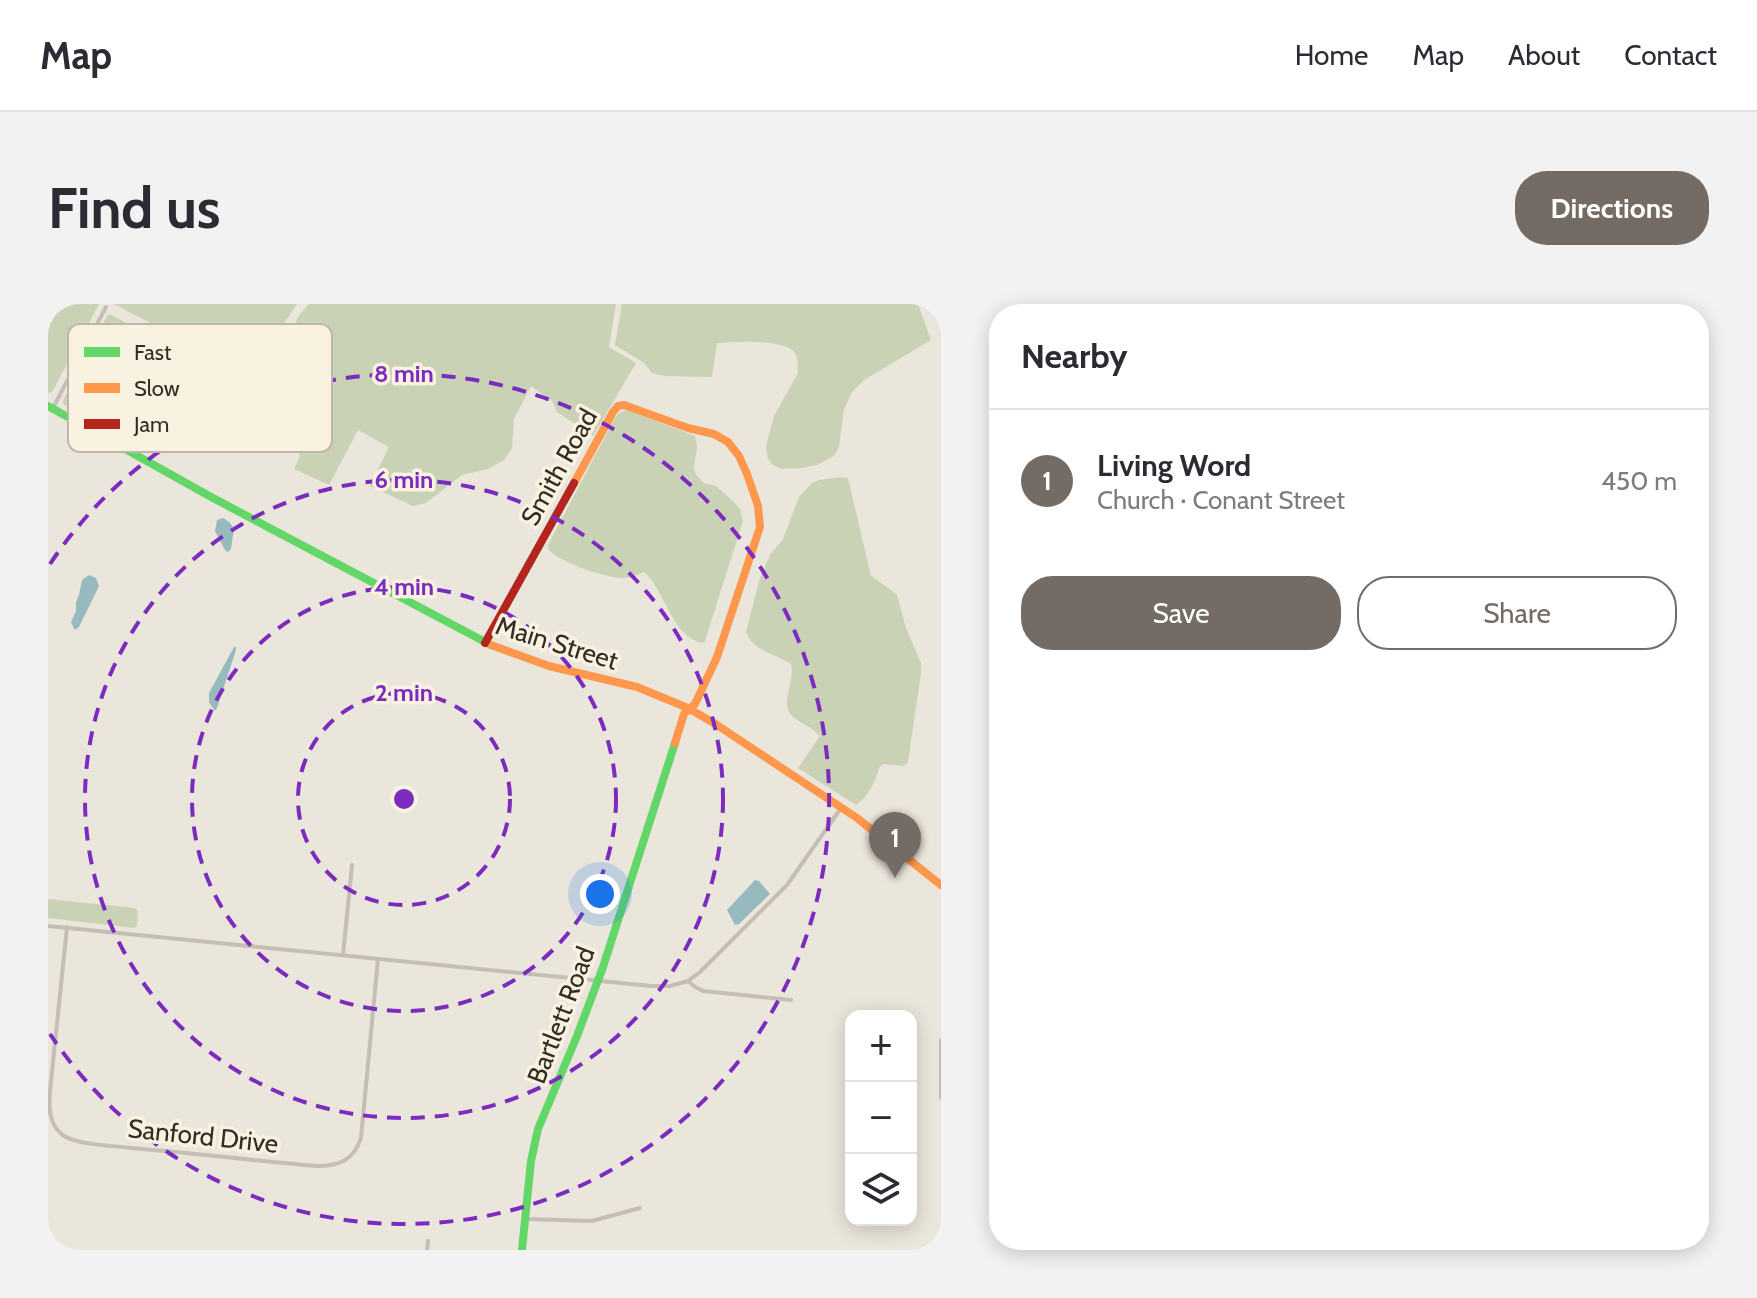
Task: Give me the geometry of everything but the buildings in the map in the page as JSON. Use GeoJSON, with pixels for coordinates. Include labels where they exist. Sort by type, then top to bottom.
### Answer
{"type":"FeatureCollection","features":[{"type":"Feature","properties":{"kind":"main road","name":"Smith Road"},"geometry":{"type":"LineString","coordinates":[[485,643],[615,407],[624,405],[691,429],[721,436]]}},
{"type":"Feature","properties":{"kind":"main road","name":"Main Street"},"geometry":{"type":"LineString","coordinates":[[50,407],[68,417]]}},
{"type":"Feature","properties":{"kind":"main road","name":"Bartlett Road"},"geometry":{"type":"LineString","coordinates":[[522,1250],[532,1152],[538,1129],[598,981],[676,735],[684,714],[695,704],[717,657],[761,521],[759,506],[740,460],[733,447],[721,436]]}},
{"type":"Feature","properties":{"kind":"main road","name":"Main Street"},"geometry":{"type":"LineString","coordinates":[[131,452],[485,643],[549,666],[637,687],[688,708],[841,808],[941,885]]}},
{"type":"Feature","properties":{"kind":"street"},"geometry":{"type":"LineString","coordinates":[[96,324],[106,307]]}},
{"type":"Feature","properties":{"kind":"street"},"geometry":{"type":"LineString","coordinates":[[50,407],[68,375]]}},
{"type":"Feature","properties":{"kind":"street"},"geometry":{"type":"LineString","coordinates":[[48,926],[660,987],[688,981],[700,972],[787,885],[841,808]]}},
{"type":"Feature","properties":{"kind":"street"},"geometry":{"type":"LineString","coordinates":[[343,955],[352,865]]}},
{"type":"Feature","properties":{"kind":"street","name":"Sanford Drive"},"geometry":{"type":"LineString","coordinates":[[67,927],[50,1091],[51,1117],[58,1131],[69,1139],[130,1147],[317,1166],[336,1165],[347,1160],[361,1138],[378,959]]}},
{"type":"Feature","properties":{"kind":"street"},"geometry":{"type":"LineString","coordinates":[[688,981],[703,991],[791,1000]]}},
{"type":"Feature","properties":{"kind":"street"},"geometry":{"type":"LineString","coordinates":[[941,1040],[941,1098]]}},
{"type":"Feature","properties":{"kind":"street"},"geometry":{"type":"LineString","coordinates":[[525,1219],[599,1221],[640,1208]]}},
{"type":"Feature","properties":{"kind":"street"},"geometry":{"type":"LineString","coordinates":[[427,1250],[428,1241]]}},
{"type":"Feature","properties":{"kind":"green space"},"geometry":{"type":"Polygon","coordinates":[[[48,304],[99,304],[88,324],[68,324],[68,362],[52,392],[48,393],[48,304]]]}},
{"type":"Feature","properties":{"kind":"green space"},"geometry":{"type":"Polygon","coordinates":[[[114,304],[297,304],[284,324],[152,324],[114,304]]]}},
{"type":"Feature","properties":{"kind":"green space"},"geometry":{"type":"Polygon","coordinates":[[[309,304],[616,304],[609,347],[636,363],[593,436],[557,412],[552,401],[531,386],[514,419],[512,448],[504,460],[488,469],[462,475],[426,503],[413,506],[370,486],[389,447],[358,430],[329,485],[294,469],[299,452],[332,452],[332,324],[295,324],[309,304]]]}},
{"type":"Feature","properties":{"kind":"green space"},"geometry":{"type":"Polygon","coordinates":[[[622,304],[918,304],[931,340],[864,380],[852,392],[844,409],[839,447],[834,456],[817,465],[782,469],[768,459],[766,446],[774,416],[798,373],[795,353],[790,348],[771,343],[717,343],[712,377],[652,373],[644,363],[615,345],[622,304]]]}},
{"type":"Feature","properties":{"kind":"green space"},"geometry":{"type":"Polygon","coordinates":[[[110,314],[128,324],[103,324],[110,314]]]}},
{"type":"Feature","properties":{"kind":"green space"},"geometry":{"type":"Polygon","coordinates":[[[68,390],[68,407],[63,404],[68,390]]]}},
{"type":"Feature","properties":{"kind":"green space"},"geometry":{"type":"Polygon","coordinates":[[[627,410],[695,436],[696,475],[704,483],[716,486],[740,509],[743,521],[703,643],[684,632],[644,572],[623,578],[603,575],[572,564],[549,550],[548,545],[615,418],[627,410]]]}},
{"type":"Feature","properties":{"kind":"green space"},"geometry":{"type":"Polygon","coordinates":[[[848,478],[871,576],[897,595],[906,628],[921,663],[908,762],[904,766],[880,766],[868,793],[856,805],[798,768],[820,736],[788,711],[791,664],[759,648],[746,632],[760,578],[770,555],[783,539],[799,497],[812,483],[848,478]]]}},
{"type":"Feature","properties":{"kind":"green space"},"geometry":{"type":"Polygon","coordinates":[[[48,899],[135,908],[138,911],[137,926],[48,918],[48,899]]]}},
{"type":"Feature","properties":{"kind":"water"},"geometry":{"type":"Polygon","coordinates":[[[223,518],[234,528],[228,552],[215,531],[217,520],[223,518]]]}},
{"type":"Feature","properties":{"kind":"water"},"geometry":{"type":"Polygon","coordinates":[[[89,575],[96,578],[99,586],[75,630],[71,622],[76,602],[82,580],[89,575]]]}},
{"type":"Feature","properties":{"kind":"water"},"geometry":{"type":"Polygon","coordinates":[[[234,647],[236,650],[214,710],[209,702],[209,693],[234,647]]]}},
{"type":"Feature","properties":{"kind":"water"},"geometry":{"type":"Polygon","coordinates":[[[755,880],[770,894],[735,925],[727,910],[755,880]]]}},
{"type":"Feature","properties":{"kind":"traffic: fast"},"geometry":{"type":"LineString","coordinates":[[48,406],[68,417]]}},
{"type":"Feature","properties":{"kind":"traffic: fast"},"geometry":{"type":"LineString","coordinates":[[130,452],[491,645]]}},
{"type":"Feature","properties":{"kind":"traffic: fast"},"geometry":{"type":"LineString","coordinates":[[522,1250],[531,1161],[538,1129],[603,967],[675,743]]}},
{"type":"Feature","properties":{"kind":"traffic: slow"},"geometry":{"type":"LineString","coordinates":[[574,483],[613,412],[624,405],[714,434],[728,442],[747,474],[758,506],[760,527],[717,657],[695,704],[684,714],[675,743]]}},
{"type":"Feature","properties":{"kind":"traffic: slow"},"geometry":{"type":"LineString","coordinates":[[491,645],[549,666],[637,687],[688,708],[857,818],[941,885]]}},
{"type":"Feature","properties":{"kind":"traffic: jam"},"geometry":{"type":"LineString","coordinates":[[485,643],[574,483]]}},
{"type":"Feature","properties":{"kind":"place","name":"Living Word"},"geometry":{"type":"Point","coordinates":[895,878]}}]}
